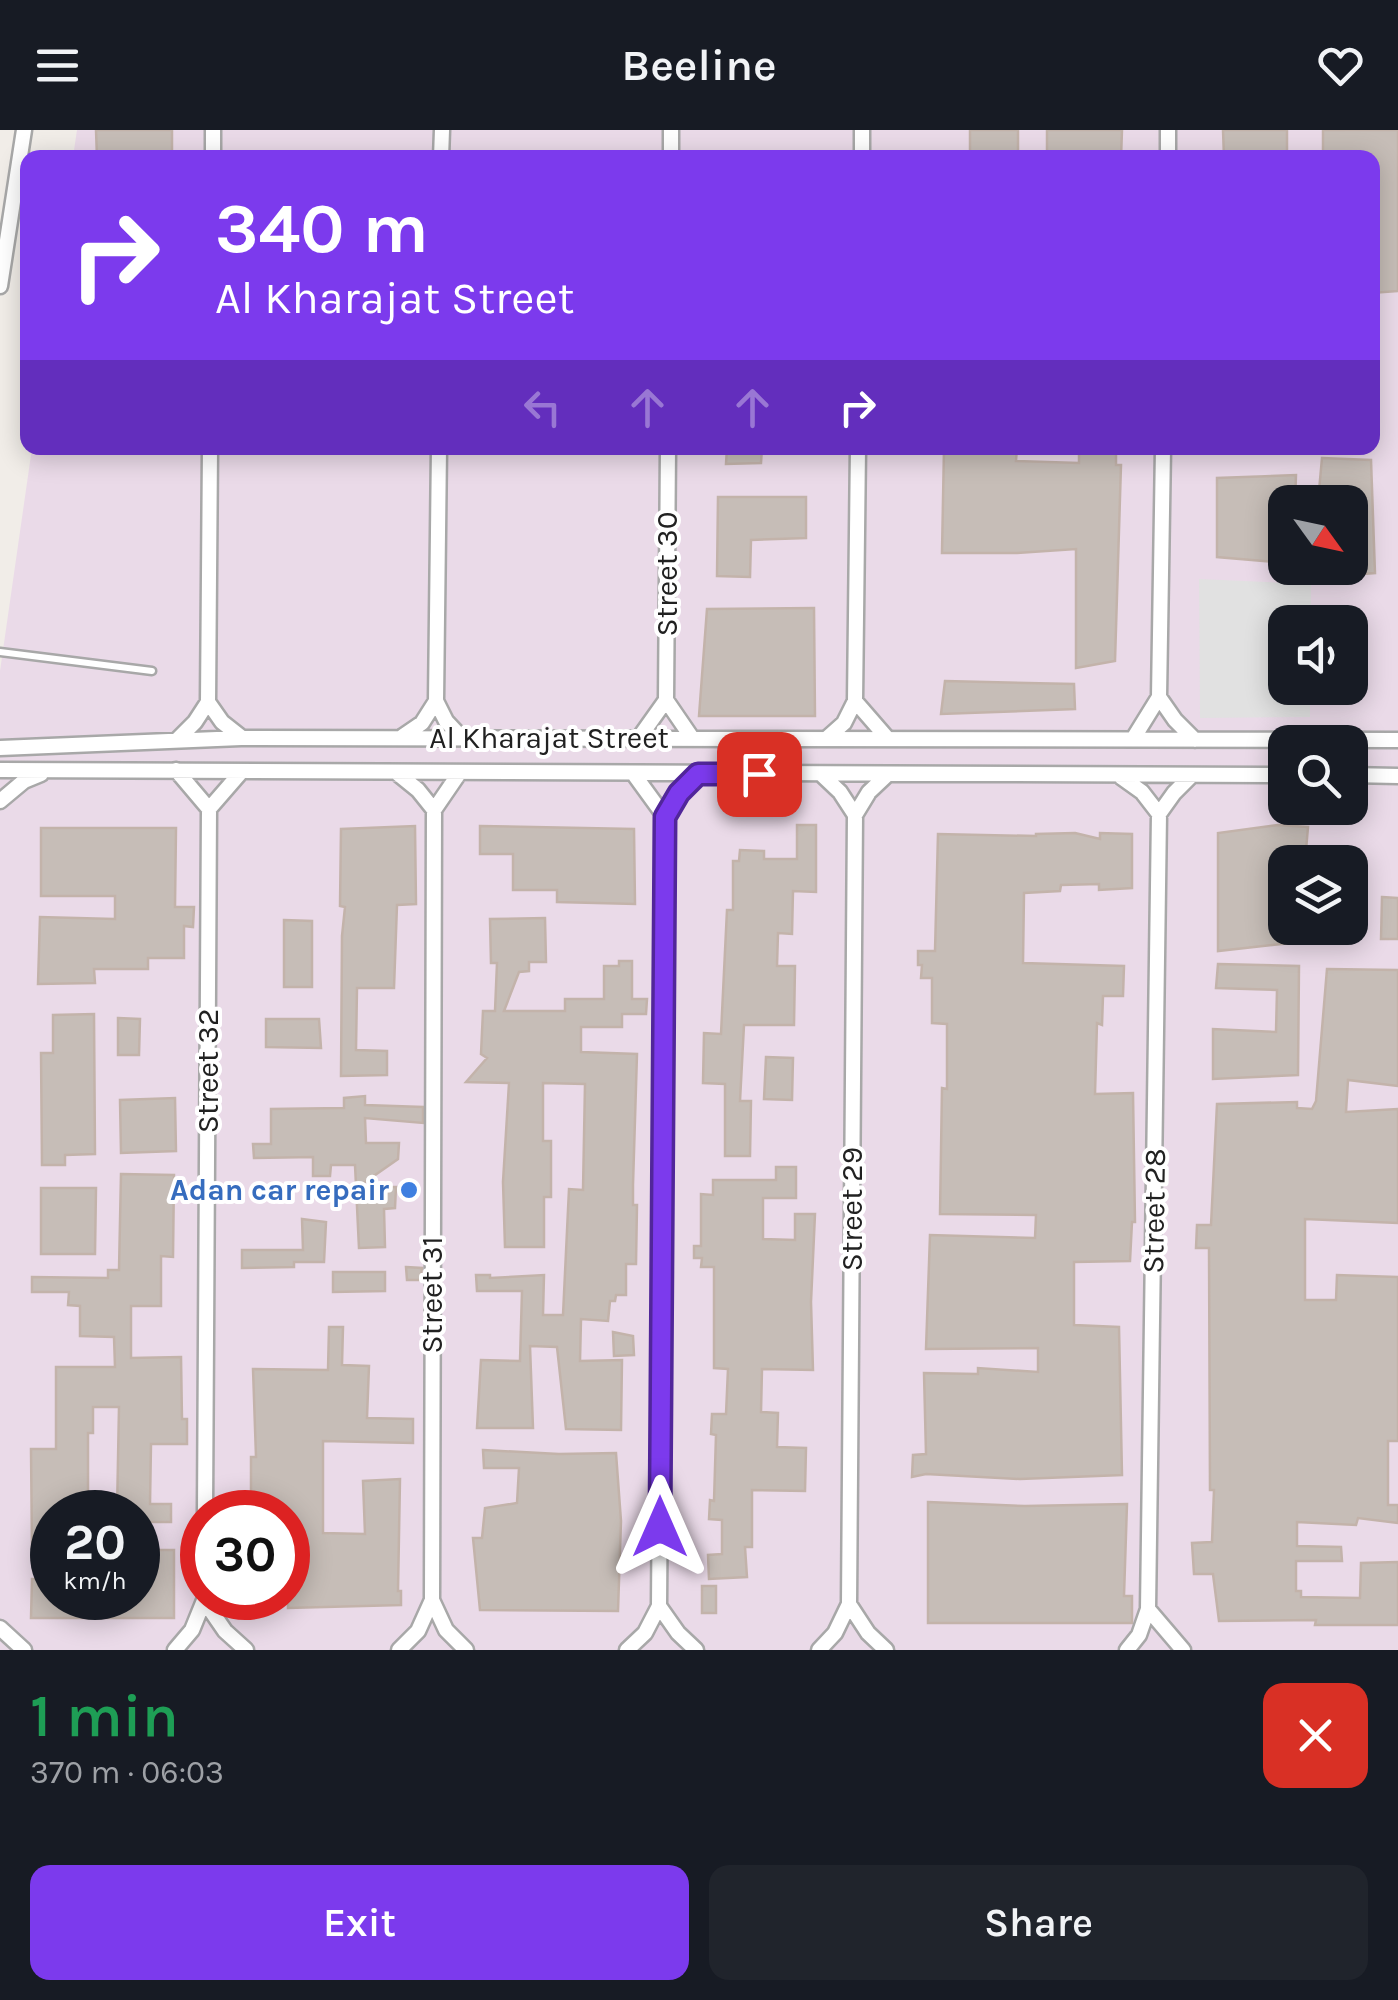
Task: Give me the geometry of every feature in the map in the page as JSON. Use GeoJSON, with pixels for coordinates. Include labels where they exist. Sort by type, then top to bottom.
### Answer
{"type":"FeatureCollection","features":[{"type":"Feature","properties":{"kind":"street"},"geometry":{"type":"LineString","coordinates":[[0,286],[20,156]]}},
{"type":"Feature","properties":{"kind":"street"},"geometry":{"type":"LineString","coordinates":[[178,739],[208,702],[210,455]]}},
{"type":"Feature","properties":{"kind":"street"},"geometry":{"type":"LineString","coordinates":[[439,455],[436,701],[446,722],[462,738]]}},
{"type":"Feature","properties":{"kind":"street","name":"Street 30"},"geometry":{"type":"LineString","coordinates":[[666,700],[668,455]]}},
{"type":"Feature","properties":{"kind":"street"},"geometry":{"type":"LineString","coordinates":[[826,739],[844,723],[855,701],[858,455]]}},
{"type":"Feature","properties":{"kind":"street"},"geometry":{"type":"LineString","coordinates":[[1133,739],[1160,696],[1163,455]]}},
{"type":"Feature","properties":{"kind":"street"},"geometry":{"type":"LineString","coordinates":[[1160,696],[1175,720],[1195,740]]}},
{"type":"Feature","properties":{"kind":"street"},"geometry":{"type":"LineString","coordinates":[[639,738],[666,700],[692,738]]}},
{"type":"Feature","properties":{"kind":"street"},"geometry":{"type":"LineString","coordinates":[[401,738],[422,723],[436,701]]}},
{"type":"Feature","properties":{"kind":"street"},"geometry":{"type":"LineString","coordinates":[[855,701],[888,739]]}},
{"type":"Feature","properties":{"kind":"street"},"geometry":{"type":"LineString","coordinates":[[208,702],[222,722],[242,738]]}},
{"type":"Feature","properties":{"kind":"street","name":"Al Kharajat Street"},"geometry":{"type":"LineString","coordinates":[[0,748],[242,738],[1398,740]]}},
{"type":"Feature","properties":{"kind":"street","name":"Al Kharajat Street"},"geometry":{"type":"LineString","coordinates":[[0,770],[1268,775]]}},
{"type":"Feature","properties":{"kind":"street"},"geometry":{"type":"LineString","coordinates":[[176,770],[209,809],[242,771]]}},
{"type":"Feature","properties":{"kind":"street"},"geometry":{"type":"LineString","coordinates":[[0,801],[24,781],[51,771]]}},
{"type":"Feature","properties":{"kind":"street"},"geometry":{"type":"LineString","coordinates":[[396,774],[418,790],[434,810],[460,772]]}},
{"type":"Feature","properties":{"kind":"street"},"geometry":{"type":"LineString","coordinates":[[633,773],[665,817]]}},
{"type":"Feature","properties":{"kind":"street"},"geometry":{"type":"LineString","coordinates":[[627,1650],[645,1634],[659,1606],[665,817],[679,793],[698,774]]}},
{"type":"Feature","properties":{"kind":"street"},"geometry":{"type":"LineString","coordinates":[[820,774],[840,792],[855,814],[869,792],[888,774]]}},
{"type":"Feature","properties":{"kind":"street"},"geometry":{"type":"LineString","coordinates":[[1119,776],[1142,792],[1159,814],[1192,775]]}},
{"type":"Feature","properties":{"kind":"street"},"geometry":{"type":"LineString","coordinates":[[1368,776],[1398,776]]}},
{"type":"Feature","properties":{"kind":"street","name":"Street 32"},"geometry":{"type":"LineString","coordinates":[[205,1490],[209,809]]}},
{"type":"Feature","properties":{"kind":"street","name":"Street 31"},"geometry":{"type":"LineString","coordinates":[[432,1600],[434,810]]}},
{"type":"Feature","properties":{"kind":"street","name":"Street 29"},"geometry":{"type":"LineString","coordinates":[[849,1604],[855,814]]}},
{"type":"Feature","properties":{"kind":"street","name":"Street 28"},"geometry":{"type":"LineString","coordinates":[[1127,1650],[1140,1635],[1148,1608],[1159,814]]}},
{"type":"Feature","properties":{"kind":"street"},"geometry":{"type":"LineString","coordinates":[[399,1650],[418,1630],[432,1600]]}},
{"type":"Feature","properties":{"kind":"street"},"geometry":{"type":"LineString","coordinates":[[432,1600],[446,1630],[466,1650]]}},
{"type":"Feature","properties":{"kind":"street"},"geometry":{"type":"LineString","coordinates":[[819,1650],[835,1633],[849,1604]]}},
{"type":"Feature","properties":{"kind":"street"},"geometry":{"type":"LineString","coordinates":[[849,1604],[868,1633],[886,1650]]}},
{"type":"Feature","properties":{"kind":"street"},"geometry":{"type":"LineString","coordinates":[[659,1606],[696,1650]]}},
{"type":"Feature","properties":{"kind":"street"},"geometry":{"type":"LineString","coordinates":[[1148,1608],[1183,1650]]}},
{"type":"Feature","properties":{"kind":"street"},"geometry":{"type":"LineString","coordinates":[[175,1650],[196,1620]]}},
{"type":"Feature","properties":{"kind":"street"},"geometry":{"type":"LineString","coordinates":[[218,1620],[246,1650]]}},
{"type":"Feature","properties":{"kind":"street"},"geometry":{"type":"LineString","coordinates":[[0,1628],[24,1650]]}},
{"type":"Feature","properties":{"kind":"lane"},"geometry":{"type":"LineString","coordinates":[[0,652],[152,671]]}},
{"type":"Feature","properties":{"kind":"shaded area"},"geometry":{"type":"Polygon","coordinates":[[[77,130],[1398,130],[1398,1650],[0,1650],[0,671],[31,455],[1380,455],[1380,150],[74,150],[77,130]]]}},
{"type":"Feature","properties":{"kind":"shaded area"},"geometry":{"type":"Polygon","coordinates":[[[1199,579],[1311,585],[1311,605],[1268,605],[1268,705],[1310,705],[1310,717],[1200,718],[1199,579]]]}},
{"type":"Feature","properties":{"kind":"building"},"geometry":{"type":"Polygon","coordinates":[[[96,130],[172,130],[172,150],[97,150],[96,130]]]}},
{"type":"Feature","properties":{"kind":"building"},"geometry":{"type":"Polygon","coordinates":[[[970,130],[1018,130],[1018,150],[970,150],[970,130]]]}},
{"type":"Feature","properties":{"kind":"building"},"geometry":{"type":"Polygon","coordinates":[[[1047,130],[1122,130],[1121,150],[1047,150],[1047,130]]]}},
{"type":"Feature","properties":{"kind":"building"},"geometry":{"type":"Polygon","coordinates":[[[1223,130],[1287,130],[1287,150],[1224,150],[1223,130]]]}},
{"type":"Feature","properties":{"kind":"building"},"geometry":{"type":"Polygon","coordinates":[[[1323,130],[1398,130],[1398,291],[1380,292],[1380,150],[1323,150],[1323,130]]]}},
{"type":"Feature","properties":{"kind":"building"},"geometry":{"type":"Polygon","coordinates":[[[727,455],[762,455],[761,463],[726,464],[727,455]]]}},
{"type":"Feature","properties":{"kind":"building"},"geometry":{"type":"Polygon","coordinates":[[[944,455],[1016,455],[1016,461],[1079,463],[1079,455],[1116,455],[1116,465],[1121,465],[1115,661],[1076,668],[1076,549],[942,553],[944,455]]]}},
{"type":"Feature","properties":{"kind":"building"},"geometry":{"type":"Polygon","coordinates":[[[1322,458],[1371,460],[1375,573],[1368,574],[1368,485],[1320,485],[1322,458]]]}},
{"type":"Feature","properties":{"kind":"building"},"geometry":{"type":"Polygon","coordinates":[[[1296,475],[1296,485],[1268,485],[1268,562],[1217,557],[1217,478],[1296,475]]]}},
{"type":"Feature","properties":{"kind":"building"},"geometry":{"type":"Polygon","coordinates":[[[718,497],[806,497],[806,538],[751,540],[750,577],[717,576],[718,497]]]}},
{"type":"Feature","properties":{"kind":"building"},"geometry":{"type":"Polygon","coordinates":[[[814,608],[815,716],[699,716],[707,609],[814,608]]]}},
{"type":"Feature","properties":{"kind":"building"},"geometry":{"type":"Polygon","coordinates":[[[945,681],[1074,684],[1075,709],[941,714],[945,681]]]}},
{"type":"Feature","properties":{"kind":"building"},"geometry":{"type":"Polygon","coordinates":[[[797,825],[816,825],[816,892],[793,891],[792,934],[778,933],[777,966],[795,966],[794,1025],[744,1025],[740,1101],[751,1101],[750,1156],[725,1156],[725,1084],[703,1083],[704,1033],[721,1034],[727,910],[733,910],[733,861],[739,861],[740,850],[764,851],[764,859],[797,859],[797,825]]]}},
{"type":"Feature","properties":{"kind":"building"},"geometry":{"type":"Polygon","coordinates":[[[1278,825],[1308,827],[1306,845],[1268,845],[1268,945],[1273,945],[1218,951],[1218,833],[1278,825]]]}},
{"type":"Feature","properties":{"kind":"building"},"geometry":{"type":"Polygon","coordinates":[[[415,826],[416,904],[397,905],[394,988],[357,988],[356,1050],[387,1051],[387,1075],[341,1076],[345,907],[340,906],[341,829],[415,826]]]}},
{"type":"Feature","properties":{"kind":"building"},"geometry":{"type":"Polygon","coordinates":[[[480,826],[634,829],[635,904],[557,902],[557,890],[513,890],[513,854],[480,854],[480,826]]]}},
{"type":"Feature","properties":{"kind":"building"},"geometry":{"type":"Polygon","coordinates":[[[41,828],[176,828],[175,907],[194,907],[193,927],[184,926],[184,958],[148,958],[148,969],[94,969],[95,983],[38,984],[40,917],[115,919],[115,896],[41,896],[41,828]]]}},
{"type":"Feature","properties":{"kind":"building"},"geometry":{"type":"Polygon","coordinates":[[[1075,833],[1100,839],[1100,833],[1132,834],[1132,888],[1099,890],[1099,884],[1061,885],[1060,891],[1024,893],[1023,963],[1124,966],[1123,996],[1103,996],[1102,1025],[1097,1023],[1095,1094],[1133,1093],[1135,1222],[1130,1261],[1074,1262],[1074,1325],[1119,1327],[1122,1475],[1020,1479],[926,1474],[912,1477],[913,1455],[926,1454],[924,1373],[978,1374],[978,1368],[1038,1372],[1038,1348],[926,1349],[930,1235],[1035,1238],[1036,1215],[940,1214],[947,1024],[932,1023],[932,978],[921,978],[922,965],[918,965],[918,951],[935,951],[938,834],[1075,833]]]}},
{"type":"Feature","properties":{"kind":"building"},"geometry":{"type":"Polygon","coordinates":[[[1382,897],[1398,898],[1398,939],[1381,939],[1382,897]]]}},
{"type":"Feature","properties":{"kind":"building"},"geometry":{"type":"Polygon","coordinates":[[[545,918],[546,962],[529,962],[529,971],[519,972],[504,1011],[565,1011],[565,999],[604,999],[604,966],[619,966],[619,961],[632,961],[632,999],[647,999],[646,1014],[622,1014],[622,1027],[581,1027],[581,1052],[637,1054],[633,1185],[633,1205],[637,1205],[636,1264],[626,1264],[626,1295],[616,1295],[615,1301],[610,1301],[608,1321],[581,1319],[580,1361],[622,1360],[621,1430],[566,1429],[557,1347],[530,1346],[533,1428],[477,1428],[481,1360],[520,1361],[522,1291],[477,1291],[476,1275],[544,1275],[543,1315],[563,1315],[569,1189],[583,1190],[585,1084],[543,1083],[543,1141],[551,1141],[551,1197],[544,1197],[544,1247],[505,1247],[503,1182],[509,1083],[466,1082],[487,1058],[481,1054],[483,1011],[495,1011],[497,963],[491,963],[490,919],[545,918]]]}},
{"type":"Feature","properties":{"kind":"building"},"geometry":{"type":"Polygon","coordinates":[[[284,920],[312,921],[312,987],[284,987],[284,920]]]}},
{"type":"Feature","properties":{"kind":"building"},"geometry":{"type":"Polygon","coordinates":[[[1218,964],[1299,966],[1298,1075],[1213,1079],[1213,1029],[1276,1032],[1277,990],[1216,988],[1218,964]]]}},
{"type":"Feature","properties":{"kind":"building"},"geometry":{"type":"Polygon","coordinates":[[[1327,969],[1398,970],[1398,1086],[1348,1080],[1346,1112],[1398,1109],[1398,1223],[1305,1219],[1305,1300],[1336,1300],[1337,1275],[1398,1277],[1398,1441],[1388,1441],[1388,1505],[1398,1505],[1398,1523],[1358,1518],[1356,1525],[1297,1522],[1297,1546],[1341,1547],[1342,1561],[1296,1561],[1296,1591],[1301,1591],[1301,1597],[1360,1598],[1361,1563],[1398,1562],[1398,1625],[1315,1625],[1316,1620],[1219,1621],[1213,1574],[1194,1574],[1192,1543],[1212,1542],[1209,1248],[1196,1248],[1197,1225],[1211,1225],[1217,1104],[1297,1102],[1297,1108],[1312,1109],[1316,1101],[1327,969]]]}},
{"type":"Feature","properties":{"kind":"building"},"geometry":{"type":"Polygon","coordinates":[[[94,1014],[95,1154],[65,1155],[65,1165],[42,1165],[41,1053],[53,1053],[53,1015],[94,1014]]]}},
{"type":"Feature","properties":{"kind":"building"},"geometry":{"type":"Polygon","coordinates":[[[118,1018],[140,1019],[139,1055],[118,1055],[118,1018]]]}},
{"type":"Feature","properties":{"kind":"building"},"geometry":{"type":"Polygon","coordinates":[[[266,1019],[319,1019],[321,1048],[266,1047],[266,1019]]]}},
{"type":"Feature","properties":{"kind":"building"},"geometry":{"type":"Polygon","coordinates":[[[766,1057],[793,1058],[792,1100],[764,1099],[766,1057]]]}},
{"type":"Feature","properties":{"kind":"building"},"geometry":{"type":"Polygon","coordinates":[[[365,1096],[365,1105],[423,1107],[423,1123],[365,1118],[366,1143],[399,1143],[398,1159],[358,1187],[396,1187],[395,1208],[384,1209],[385,1247],[359,1248],[355,1165],[331,1165],[330,1176],[313,1176],[313,1157],[254,1158],[253,1144],[271,1144],[271,1109],[344,1108],[344,1098],[365,1096]]]}},
{"type":"Feature","properties":{"kind":"building"},"geometry":{"type":"Polygon","coordinates":[[[175,1098],[176,1151],[121,1153],[120,1100],[175,1098]]]}},
{"type":"Feature","properties":{"kind":"building"},"geometry":{"type":"Polygon","coordinates":[[[776,1167],[796,1167],[796,1198],[763,1198],[763,1239],[795,1240],[795,1214],[815,1214],[813,1370],[762,1369],[761,1412],[778,1413],[777,1447],[806,1448],[805,1491],[752,1490],[752,1547],[745,1547],[747,1577],[709,1579],[708,1555],[722,1554],[722,1520],[709,1519],[710,1500],[714,1501],[716,1435],[711,1434],[712,1414],[726,1414],[728,1369],[714,1368],[714,1267],[701,1267],[702,1258],[694,1258],[694,1246],[701,1246],[701,1194],[713,1195],[713,1180],[776,1180],[776,1167]]]}},
{"type":"Feature","properties":{"kind":"building"},"geometry":{"type":"Polygon","coordinates":[[[121,1174],[174,1175],[173,1257],[161,1256],[161,1306],[131,1306],[131,1358],[181,1357],[182,1419],[187,1419],[187,1444],[151,1444],[150,1490],[117,1490],[119,1407],[93,1407],[93,1433],[88,1433],[88,1490],[31,1490],[31,1449],[56,1449],[56,1367],[115,1367],[114,1337],[80,1336],[80,1306],[68,1305],[69,1292],[32,1292],[32,1277],[108,1278],[108,1270],[119,1270],[121,1174]]]}},
{"type":"Feature","properties":{"kind":"building"},"geometry":{"type":"Polygon","coordinates":[[[41,1188],[96,1188],[95,1254],[41,1254],[41,1188]]]}},
{"type":"Feature","properties":{"kind":"building"},"geometry":{"type":"Polygon","coordinates":[[[302,1219],[326,1222],[324,1262],[242,1268],[242,1250],[303,1250],[302,1219]]]}},
{"type":"Feature","properties":{"kind":"building"},"geometry":{"type":"Polygon","coordinates":[[[406,1267],[422,1268],[420,1280],[407,1280],[406,1267]]]}},
{"type":"Feature","properties":{"kind":"building"},"geometry":{"type":"Polygon","coordinates":[[[333,1272],[385,1272],[385,1291],[333,1292],[333,1272]]]}},
{"type":"Feature","properties":{"kind":"building"},"geometry":{"type":"Polygon","coordinates":[[[329,1327],[343,1327],[342,1365],[369,1366],[367,1418],[413,1419],[413,1443],[323,1441],[323,1533],[365,1534],[363,1481],[400,1479],[401,1605],[310,1607],[310,1490],[251,1490],[251,1457],[256,1457],[253,1369],[328,1370],[329,1327]]]}},
{"type":"Feature","properties":{"kind":"building"},"geometry":{"type":"Polygon","coordinates":[[[613,1332],[633,1336],[634,1355],[614,1356],[613,1332]]]}},
{"type":"Feature","properties":{"kind":"building"},"geometry":{"type":"Polygon","coordinates":[[[483,1450],[616,1453],[621,1521],[618,1611],[480,1610],[473,1538],[482,1538],[485,1508],[517,1503],[519,1468],[484,1468],[483,1450]]]}},
{"type":"Feature","properties":{"kind":"building"},"geometry":{"type":"Polygon","coordinates":[[[928,1502],[1025,1506],[1127,1504],[1124,1596],[1132,1596],[1132,1623],[928,1623],[928,1502]]]}},
{"type":"Feature","properties":{"kind":"building"},"geometry":{"type":"Polygon","coordinates":[[[160,1504],[171,1504],[171,1522],[160,1522],[160,1504]]]}},
{"type":"Feature","properties":{"kind":"building"},"geometry":{"type":"Polygon","coordinates":[[[160,1550],[174,1550],[174,1618],[160,1618],[160,1550]]]}},
{"type":"Feature","properties":{"kind":"building"},"geometry":{"type":"Polygon","coordinates":[[[702,1586],[716,1586],[716,1613],[702,1613],[702,1586]]]}},
{"type":"Feature","properties":{"kind":"place","name":"Adan car repair"},"geometry":{"type":"Point","coordinates":[409,1190]}},
{"type":"Feature","properties":{"kind":"route"},"geometry":{"type":"LineString","coordinates":[[660,1527],[665,817],[679,793],[698,774],[759,774]]}}]}
